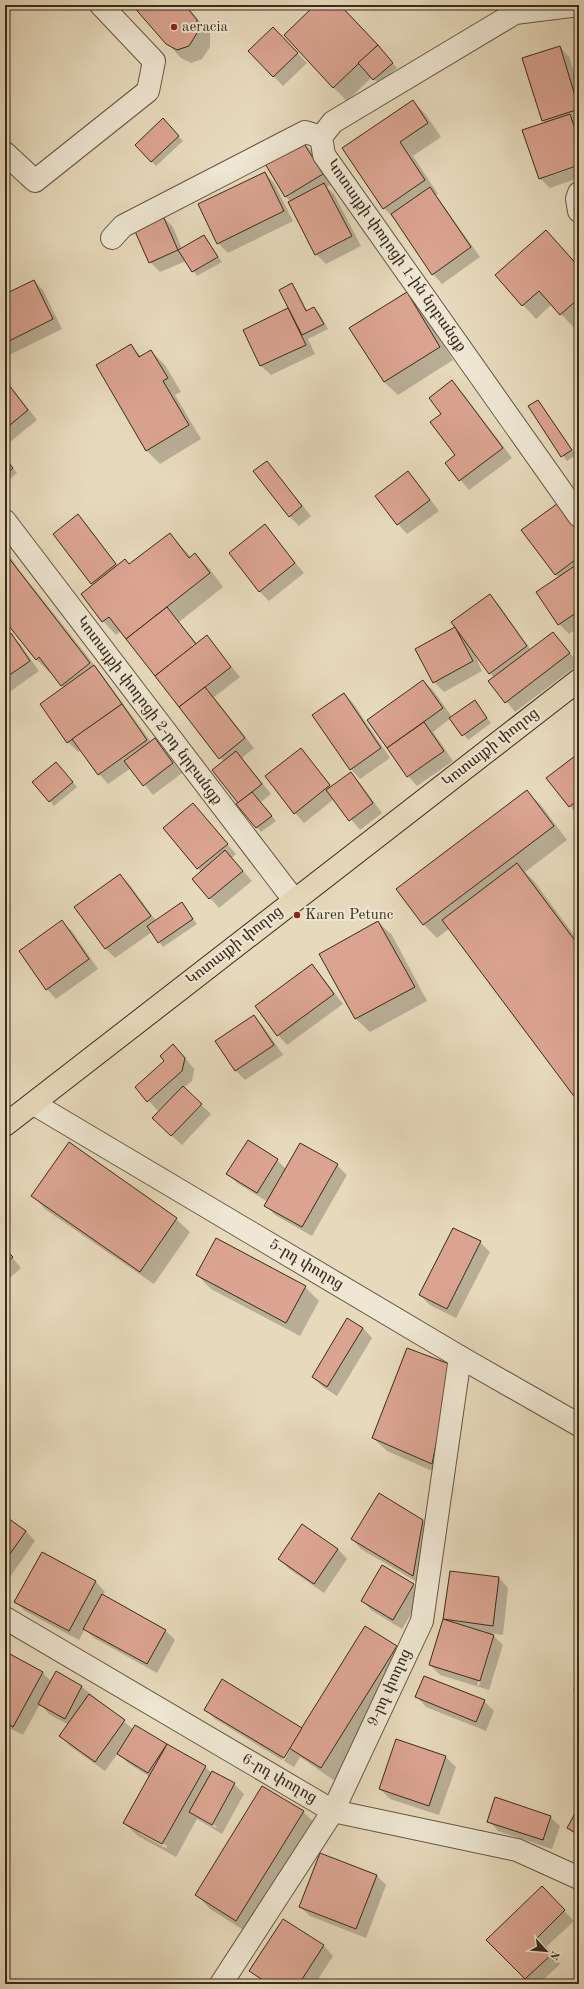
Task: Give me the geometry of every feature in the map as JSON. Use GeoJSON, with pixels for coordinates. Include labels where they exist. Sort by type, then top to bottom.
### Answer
{"type":"FeatureCollection","features":[{"type":"Feature","properties":{"kind":"main road","name":"Կոտայքի փողոց"},"geometry":{"type":"LineString","coordinates":[[5,1125],[579,680]]}},
{"type":"Feature","properties":{"kind":"street"},"geometry":{"type":"LineString","coordinates":[[5,153],[35,181],[148,91],[154,61],[101,5]]}},
{"type":"Feature","properties":{"kind":"street"},"geometry":{"type":"LineString","coordinates":[[112,238],[123,226],[305,132],[321,137],[333,122],[515,13],[579,5]]}},
{"type":"Feature","properties":{"kind":"street","name":"Կոտայքի փողոցի 1-ին նրբանցք"},"geometry":{"type":"LineString","coordinates":[[321,137],[324,155],[579,516]]}},
{"type":"Feature","properties":{"kind":"street"},"geometry":{"type":"LineString","coordinates":[[579,193],[577,199],[579,211]]}},
{"type":"Feature","properties":{"kind":"street","name":"Կոտայքի փողոցի 2-րդ նրբանցք"},"geometry":{"type":"LineString","coordinates":[[5,521],[294,900]]}},
{"type":"Feature","properties":{"kind":"street","name":"5-րդ փողոց"},"geometry":{"type":"LineString","coordinates":[[34,1104],[460,1357],[579,1425]]}},
{"type":"Feature","properties":{"kind":"street","name":"9-րդ փողոց"},"geometry":{"type":"LineString","coordinates":[[221,1984],[333,1811],[422,1621],[460,1357]]}},
{"type":"Feature","properties":{"kind":"street","name":"6-րդ փողոց"},"geometry":{"type":"LineString","coordinates":[[5,1618],[333,1811],[517,1850],[579,1878]]}},
{"type":"Feature","properties":{"kind":"building","name":"aeracia"},"geometry":{"type":"Polygon","coordinates":[[[132,5],[185,5],[197,20],[197,33],[189,46],[177,50],[166,44],[132,5]]]}},
{"type":"Feature","properties":{"kind":"building"},"geometry":{"type":"Polygon","coordinates":[[[315,5],[340,5],[378,45],[333,88],[284,35],[315,5]]]}},
{"type":"Feature","properties":{"kind":"building"},"geometry":{"type":"Polygon","coordinates":[[[273,27],[298,53],[273,77],[248,51],[273,27]]]}},
{"type":"Feature","properties":{"kind":"building"},"geometry":{"type":"Polygon","coordinates":[[[378,45],[393,63],[373,80],[358,63],[378,45]]]}},
{"type":"Feature","properties":{"kind":"building"},"geometry":{"type":"Polygon","coordinates":[[[560,46],[579,109],[542,121],[522,58],[560,46]]]}},
{"type":"Feature","properties":{"kind":"building"},"geometry":{"type":"Polygon","coordinates":[[[413,100],[428,123],[400,142],[425,180],[383,209],[342,148],[413,100]]]}},
{"type":"Feature","properties":{"kind":"building"},"geometry":{"type":"Polygon","coordinates":[[[570,114],[579,141],[579,165],[539,179],[522,130],[570,114]]]}},
{"type":"Feature","properties":{"kind":"building"},"geometry":{"type":"Polygon","coordinates":[[[163,118],[179,136],[151,162],[135,145],[163,118]]]}},
{"type":"Feature","properties":{"kind":"building"},"geometry":{"type":"Polygon","coordinates":[[[301,139],[323,174],[285,197],[264,162],[301,139]]]}},
{"type":"Feature","properties":{"kind":"building"},"geometry":{"type":"Polygon","coordinates":[[[265,172],[284,211],[217,244],[198,204],[265,172]]]}},
{"type":"Feature","properties":{"kind":"building"},"geometry":{"type":"Polygon","coordinates":[[[324,183],[352,236],[315,255],[288,202],[324,183]]]}},
{"type":"Feature","properties":{"kind":"building"},"geometry":{"type":"Polygon","coordinates":[[[430,187],[471,247],[432,275],[391,214],[430,187]]]}},
{"type":"Feature","properties":{"kind":"building"},"geometry":{"type":"Polygon","coordinates":[[[163,216],[178,250],[149,263],[134,229],[163,216]]]}},
{"type":"Feature","properties":{"kind":"building"},"geometry":{"type":"Polygon","coordinates":[[[546,230],[579,267],[579,298],[560,315],[539,291],[522,306],[495,275],[546,230]]]}},
{"type":"Feature","properties":{"kind":"building"},"geometry":{"type":"Polygon","coordinates":[[[204,235],[218,257],[192,272],[178,250],[204,235]]]}},
{"type":"Feature","properties":{"kind":"building"},"geometry":{"type":"Polygon","coordinates":[[[34,280],[53,319],[5,343],[5,294],[34,280]]]}},
{"type":"Feature","properties":{"kind":"building"},"geometry":{"type":"Polygon","coordinates":[[[292,283],[306,311],[314,307],[324,324],[302,335],[279,290],[292,283]]]}},
{"type":"Feature","properties":{"kind":"building"},"geometry":{"type":"Polygon","coordinates":[[[407,292],[440,347],[384,382],[349,328],[407,292]]]}},
{"type":"Feature","properties":{"kind":"building"},"geometry":{"type":"Polygon","coordinates":[[[288,308],[306,345],[260,366],[243,330],[288,308]]]}},
{"type":"Feature","properties":{"kind":"building"},"geometry":{"type":"Polygon","coordinates":[[[131,344],[139,357],[151,350],[168,378],[163,381],[189,425],[146,451],[96,365],[131,344]]]}},
{"type":"Feature","properties":{"kind":"building"},"geometry":{"type":"Polygon","coordinates":[[[5,380],[28,410],[5,429],[5,380]]]}},
{"type":"Feature","properties":{"kind":"building"},"geometry":{"type":"Polygon","coordinates":[[[452,380],[503,448],[459,481],[445,463],[455,455],[430,422],[441,414],[429,398],[452,380]]]}},
{"type":"Feature","properties":{"kind":"building"},"geometry":{"type":"Polygon","coordinates":[[[538,400],[572,450],[561,457],[528,406],[538,400]]]}},
{"type":"Feature","properties":{"kind":"building"},"geometry":{"type":"Polygon","coordinates":[[[5,458],[13,468],[5,475],[5,458]]]}},
{"type":"Feature","properties":{"kind":"building"},"geometry":{"type":"Polygon","coordinates":[[[579,459],[579,468],[575,462],[579,459]]]}},
{"type":"Feature","properties":{"kind":"building"},"geometry":{"type":"Polygon","coordinates":[[[267,461],[302,506],[289,517],[253,471],[267,461]]]}},
{"type":"Feature","properties":{"kind":"building"},"geometry":{"type":"Polygon","coordinates":[[[408,471],[430,500],[397,525],[375,496],[408,471]]]}},
{"type":"Feature","properties":{"kind":"building"},"geometry":{"type":"Polygon","coordinates":[[[561,501],[579,525],[579,557],[555,575],[521,530],[561,501]]]}},
{"type":"Feature","properties":{"kind":"building"},"geometry":{"type":"Polygon","coordinates":[[[78,514],[116,564],[91,584],[53,534],[78,514]]]}},
{"type":"Feature","properties":{"kind":"building"},"geometry":{"type":"Polygon","coordinates":[[[265,524],[295,563],[259,592],[229,553],[265,524]]]}},
{"type":"Feature","properties":{"kind":"building"},"geometry":{"type":"Polygon","coordinates":[[[170,533],[189,558],[195,553],[210,573],[126,639],[109,617],[102,622],[81,594],[125,559],[129,564],[170,533]]]}},
{"type":"Feature","properties":{"kind":"building"},"geometry":{"type":"Polygon","coordinates":[[[8,557],[90,663],[61,686],[39,657],[36,660],[5,621],[5,559],[8,557]]]}},
{"type":"Feature","properties":{"kind":"building"},"geometry":{"type":"Polygon","coordinates":[[[579,563],[579,611],[558,625],[536,592],[579,563]]]}},
{"type":"Feature","properties":{"kind":"building"},"geometry":{"type":"Polygon","coordinates":[[[490,594],[527,646],[489,674],[451,622],[490,594]]]}},
{"type":"Feature","properties":{"kind":"building"},"geometry":{"type":"Polygon","coordinates":[[[167,607],[196,644],[155,676],[126,639],[167,607]]]}},
{"type":"Feature","properties":{"kind":"building"},"geometry":{"type":"Polygon","coordinates":[[[455,627],[473,661],[433,683],[415,649],[455,627]]]}},
{"type":"Feature","properties":{"kind":"building"},"geometry":{"type":"Polygon","coordinates":[[[553,632],[570,653],[505,703],[488,681],[553,632]]]}},
{"type":"Feature","properties":{"kind":"building"},"geometry":{"type":"Polygon","coordinates":[[[11,633],[30,661],[5,678],[5,638],[11,633]]]}},
{"type":"Feature","properties":{"kind":"building"},"geometry":{"type":"Polygon","coordinates":[[[207,635],[231,667],[179,707],[155,676],[207,635]]]}},
{"type":"Feature","properties":{"kind":"building"},"geometry":{"type":"Polygon","coordinates":[[[94,665],[122,704],[67,743],[40,704],[94,665]]]}},
{"type":"Feature","properties":{"kind":"building"},"geometry":{"type":"Polygon","coordinates":[[[423,680],[443,708],[387,748],[367,720],[423,680]]]}},
{"type":"Feature","properties":{"kind":"building"},"geometry":{"type":"Polygon","coordinates":[[[205,687],[245,738],[219,759],[179,707],[205,687]]]}},
{"type":"Feature","properties":{"kind":"building"},"geometry":{"type":"Polygon","coordinates":[[[344,693],[381,748],[350,770],[312,715],[344,693]]]}},
{"type":"Feature","properties":{"kind":"building"},"geometry":{"type":"Polygon","coordinates":[[[475,700],[487,718],[462,736],[449,718],[475,700]]]}},
{"type":"Feature","properties":{"kind":"building"},"geometry":{"type":"Polygon","coordinates":[[[122,704],[147,740],[98,775],[72,739],[122,704]]]}},
{"type":"Feature","properties":{"kind":"building"},"geometry":{"type":"Polygon","coordinates":[[[424,722],[444,751],[407,777],[387,748],[424,722]]]}},
{"type":"Feature","properties":{"kind":"building"},"geometry":{"type":"Polygon","coordinates":[[[155,738],[173,763],[143,786],[124,761],[155,738]]]}},
{"type":"Feature","properties":{"kind":"building"},"geometry":{"type":"Polygon","coordinates":[[[301,748],[330,785],[294,814],[265,776],[301,748]]]}},
{"type":"Feature","properties":{"kind":"building"},"geometry":{"type":"Polygon","coordinates":[[[236,751],[262,784],[238,803],[212,770],[236,751]]]}},
{"type":"Feature","properties":{"kind":"building"},"geometry":{"type":"Polygon","coordinates":[[[579,753],[579,799],[569,807],[546,778],[579,753]]]}},
{"type":"Feature","properties":{"kind":"building"},"geometry":{"type":"Polygon","coordinates":[[[56,762],[73,782],[49,802],[32,782],[56,762]]]}},
{"type":"Feature","properties":{"kind":"building"},"geometry":{"type":"Polygon","coordinates":[[[351,772],[373,803],[349,821],[326,790],[351,772]]]}},
{"type":"Feature","properties":{"kind":"building"},"geometry":{"type":"Polygon","coordinates":[[[527,790],[554,826],[423,925],[396,889],[527,790]]]}},
{"type":"Feature","properties":{"kind":"building"},"geometry":{"type":"Polygon","coordinates":[[[252,792],[272,816],[256,828],[236,804],[252,792]]]}},
{"type":"Feature","properties":{"kind":"building"},"geometry":{"type":"Polygon","coordinates":[[[193,803],[228,844],[197,869],[163,828],[193,803]]]}},
{"type":"Feature","properties":{"kind":"building"},"geometry":{"type":"Polygon","coordinates":[[[225,850],[243,871],[209,899],[192,879],[225,850]]]}},
{"type":"Feature","properties":{"kind":"building"},"geometry":{"type":"Polygon","coordinates":[[[517,863],[579,946],[579,1103],[442,920],[517,863]]]}},
{"type":"Feature","properties":{"kind":"building"},"geometry":{"type":"Polygon","coordinates":[[[120,874],[151,916],[105,949],[74,907],[120,874]]]}},
{"type":"Feature","properties":{"kind":"building"},"geometry":{"type":"Polygon","coordinates":[[[182,902],[193,919],[158,943],[147,926],[182,902]]]}},
{"type":"Feature","properties":{"kind":"building"},"geometry":{"type":"Polygon","coordinates":[[[62,920],[89,959],[46,990],[19,951],[62,920]]]}},
{"type":"Feature","properties":{"kind":"building"},"geometry":{"type":"Polygon","coordinates":[[[378,921],[415,987],[355,1019],[319,954],[378,921]]]}},
{"type":"Feature","properties":{"kind":"building"},"geometry":{"type":"Polygon","coordinates":[[[312,964],[334,994],[277,1036],[255,1006],[312,964]]]}},
{"type":"Feature","properties":{"kind":"building"},"geometry":{"type":"Polygon","coordinates":[[[254,1015],[274,1045],[235,1071],[215,1041],[254,1015]]]}},
{"type":"Feature","properties":{"kind":"building"},"geometry":{"type":"Polygon","coordinates":[[[173,1044],[185,1058],[182,1071],[147,1102],[135,1087],[164,1061],[160,1056],[173,1044]]]}},
{"type":"Feature","properties":{"kind":"building"},"geometry":{"type":"Polygon","coordinates":[[[183,1086],[202,1104],[171,1136],[152,1118],[183,1086]]]}},
{"type":"Feature","properties":{"kind":"building"},"geometry":{"type":"Polygon","coordinates":[[[248,1140],[278,1159],[257,1193],[226,1174],[248,1140]]]}},
{"type":"Feature","properties":{"kind":"building"},"geometry":{"type":"Polygon","coordinates":[[[69,1142],[177,1218],[140,1272],[31,1196],[69,1142]]]}},
{"type":"Feature","properties":{"kind":"building"},"geometry":{"type":"Polygon","coordinates":[[[300,1143],[338,1164],[302,1227],[264,1206],[300,1143]]]}},
{"type":"Feature","properties":{"kind":"building"},"geometry":{"type":"Polygon","coordinates":[[[453,1228],[481,1241],[447,1309],[419,1295],[453,1228]]]}},
{"type":"Feature","properties":{"kind":"building"},"geometry":{"type":"Polygon","coordinates":[[[216,1238],[306,1286],[286,1323],[196,1275],[216,1238]]]}},
{"type":"Feature","properties":{"kind":"building"},"geometry":{"type":"Polygon","coordinates":[[[5,1249],[13,1257],[5,1264],[5,1249]]]}},
{"type":"Feature","properties":{"kind":"building"},"geometry":{"type":"Polygon","coordinates":[[[347,1318],[363,1328],[327,1387],[312,1377],[347,1318]]]}},
{"type":"Feature","properties":{"kind":"building"},"geometry":{"type":"Polygon","coordinates":[[[407,1348],[452,1365],[432,1464],[372,1438],[407,1348]]]}},
{"type":"Feature","properties":{"kind":"building"},"geometry":{"type":"Polygon","coordinates":[[[379,1493],[423,1520],[413,1576],[351,1539],[379,1493]]]}},
{"type":"Feature","properties":{"kind":"building"},"geometry":{"type":"Polygon","coordinates":[[[5,1516],[26,1531],[5,1561],[5,1516]]]}},
{"type":"Feature","properties":{"kind":"building"},"geometry":{"type":"Polygon","coordinates":[[[302,1524],[338,1549],[314,1584],[278,1559],[302,1524]]]}},
{"type":"Feature","properties":{"kind":"building"},"geometry":{"type":"Polygon","coordinates":[[[42,1552],[96,1581],[69,1631],[14,1602],[42,1552]]]}},
{"type":"Feature","properties":{"kind":"building"},"geometry":{"type":"Polygon","coordinates":[[[382,1565],[414,1584],[393,1620],[361,1601],[382,1565]]]}},
{"type":"Feature","properties":{"kind":"building"},"geometry":{"type":"Polygon","coordinates":[[[450,1571],[499,1577],[493,1626],[443,1619],[450,1571]]]}},
{"type":"Feature","properties":{"kind":"building"},"geometry":{"type":"Polygon","coordinates":[[[102,1594],[166,1630],[147,1664],[83,1629],[102,1594]]]}},
{"type":"Feature","properties":{"kind":"building"},"geometry":{"type":"Polygon","coordinates":[[[443,1619],[494,1635],[480,1681],[429,1665],[443,1619]]]}},
{"type":"Feature","properties":{"kind":"building"},"geometry":{"type":"Polygon","coordinates":[[[365,1626],[397,1646],[321,1768],[289,1748],[365,1626]]]}},
{"type":"Feature","properties":{"kind":"building"},"geometry":{"type":"Polygon","coordinates":[[[10,1654],[43,1672],[13,1727],[5,1722],[5,1664],[10,1654]]]}},
{"type":"Feature","properties":{"kind":"building"},"geometry":{"type":"Polygon","coordinates":[[[579,1663],[579,1691],[574,1690],[579,1663]]]}},
{"type":"Feature","properties":{"kind":"building"},"geometry":{"type":"Polygon","coordinates":[[[56,1671],[82,1686],[65,1719],[38,1704],[56,1671]]]}},
{"type":"Feature","properties":{"kind":"building"},"geometry":{"type":"Polygon","coordinates":[[[424,1676],[485,1700],[476,1722],[415,1697],[424,1676]]]}},
{"type":"Feature","properties":{"kind":"building"},"geometry":{"type":"Polygon","coordinates":[[[222,1679],[302,1728],[284,1758],[204,1710],[222,1679]]]}},
{"type":"Feature","properties":{"kind":"building"},"geometry":{"type":"Polygon","coordinates":[[[89,1694],[125,1720],[95,1762],[59,1736],[89,1694]]]}},
{"type":"Feature","properties":{"kind":"building"},"geometry":{"type":"Polygon","coordinates":[[[135,1725],[167,1744],[148,1773],[117,1754],[135,1725]]]}},
{"type":"Feature","properties":{"kind":"building"},"geometry":{"type":"Polygon","coordinates":[[[396,1739],[446,1756],[429,1806],[379,1789],[396,1739]]]}},
{"type":"Feature","properties":{"kind":"building"},"geometry":{"type":"Polygon","coordinates":[[[167,1744],[206,1766],[162,1844],[123,1823],[167,1744]]]}},
{"type":"Feature","properties":{"kind":"building"},"geometry":{"type":"Polygon","coordinates":[[[212,1771],[235,1783],[212,1825],[189,1812],[212,1771]]]}},
{"type":"Feature","properties":{"kind":"building"},"geometry":{"type":"Polygon","coordinates":[[[262,1786],[304,1811],[236,1921],[195,1895],[262,1786]]]}},
{"type":"Feature","properties":{"kind":"building"},"geometry":{"type":"Polygon","coordinates":[[[495,1797],[551,1816],[543,1840],[487,1822],[495,1797]]]}},
{"type":"Feature","properties":{"kind":"building"},"geometry":{"type":"Polygon","coordinates":[[[579,1806],[579,1835],[567,1828],[579,1806]]]}},
{"type":"Feature","properties":{"kind":"building"},"geometry":{"type":"Polygon","coordinates":[[[320,1853],[377,1875],[356,1929],[299,1907],[320,1853]]]}},
{"type":"Feature","properties":{"kind":"building"},"geometry":{"type":"Polygon","coordinates":[[[542,1886],[565,1910],[537,1938],[552,1954],[525,1979],[486,1940],[542,1886]]]}},
{"type":"Feature","properties":{"kind":"building"},"geometry":{"type":"Polygon","coordinates":[[[283,1919],[324,1945],[299,1984],[269,1984],[249,1971],[283,1919]]]}},
{"type":"Feature","properties":{"kind":"place","name":"aeracia"},"geometry":{"type":"Point","coordinates":[174,27]}},
{"type":"Feature","properties":{"kind":"place","name":"Karen Petunc"},"geometry":{"type":"Point","coordinates":[297,915]}}]}
